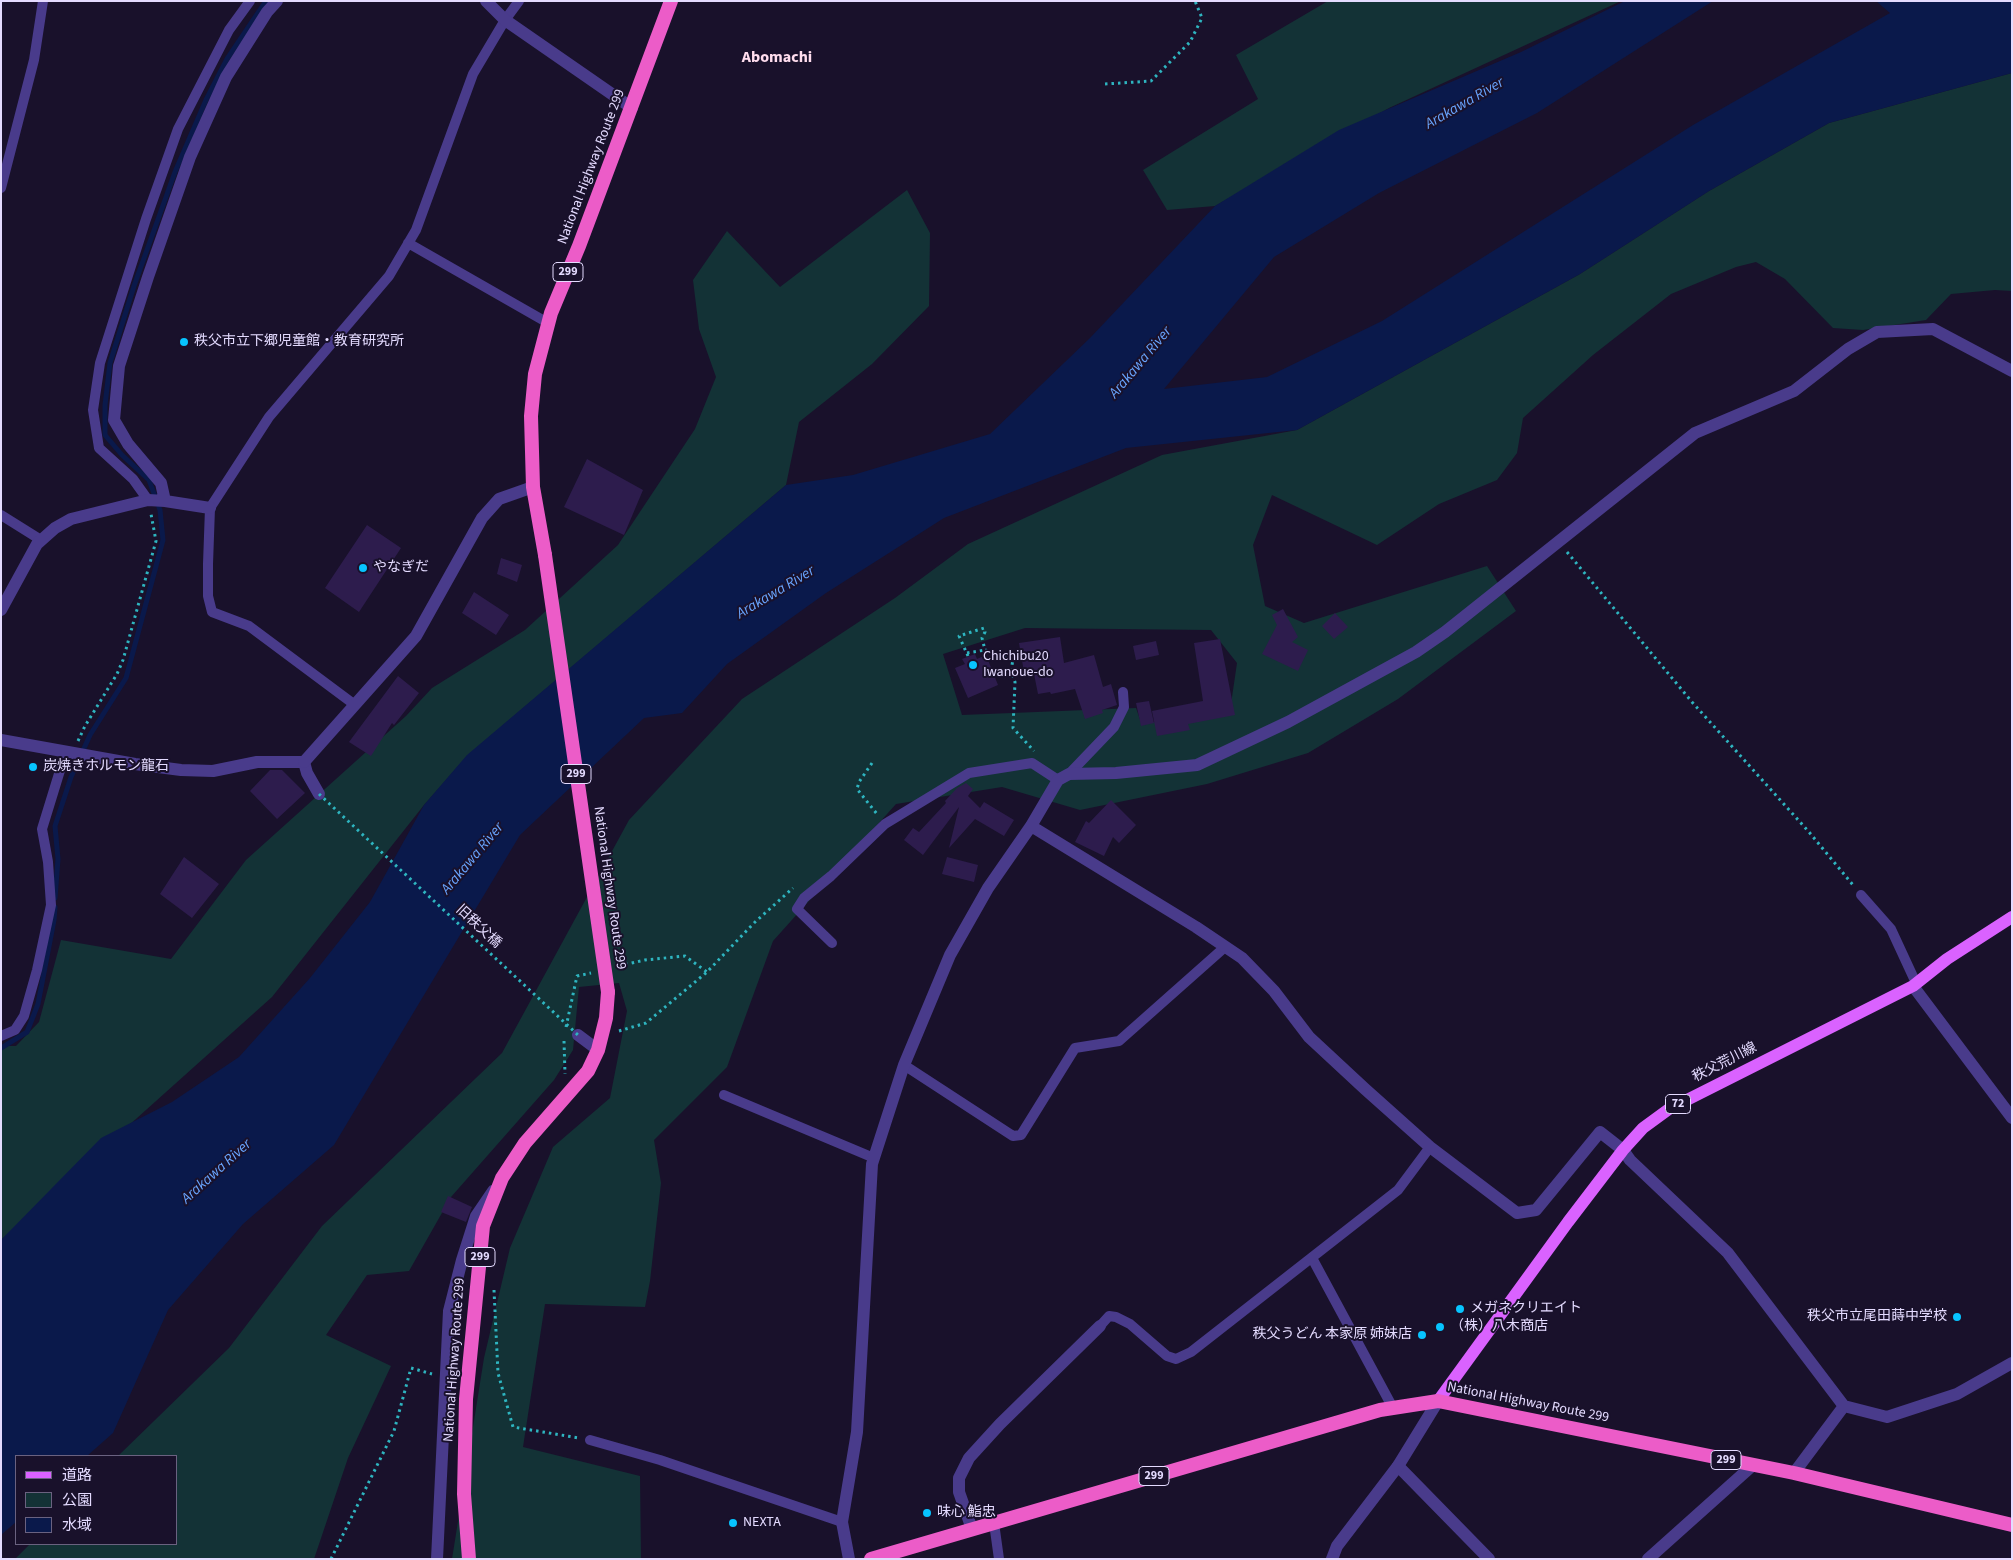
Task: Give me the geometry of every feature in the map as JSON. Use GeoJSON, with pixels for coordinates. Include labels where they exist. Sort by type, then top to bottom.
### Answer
{"type":"FeatureCollection","features":[{"type":"Feature","properties":{"kind":"highway","name":"National Highway Route 299"},"geometry":{"type":"LineString","coordinates":[[469,1559],[464,1494],[466,1399],[480,1236],[502,1178],[525,1143],[588,1071],[598,1050],[606,1018],[608,992],[545,555],[533,487],[530,416],[535,374],[548,323],[632,108],[671,1]]}},
{"type":"Feature","properties":{"kind":"highway","name":"National Highway Route 299"},"geometry":{"type":"LineString","coordinates":[[871,1559],[1380,1410],[1438,1401],[1794,1473],[2012,1525]]}},
{"type":"Feature","properties":{"kind":"main road","name":"秩父荒川線"},"geometry":{"type":"LineString","coordinates":[[1438,1401],[1568,1222],[1643,1128],[1669,1109],[1914,985],[2012,917]]}},
{"type":"Feature","properties":{"kind":"street"},"geometry":{"type":"LineString","coordinates":[[164,500],[161,483],[128,444],[114,420],[119,366],[190,157],[226,77],[267,12],[277,1]]}},
{"type":"Feature","properties":{"kind":"street"},"geometry":{"type":"LineString","coordinates":[[486,1],[505,20],[632,108]]}},
{"type":"Feature","properties":{"kind":"street"},"geometry":{"type":"LineString","coordinates":[[849,1559],[842,1522],[857,1432],[869,1198],[874,1158],[904,1066],[950,955],[988,888],[1032,826],[1063,777],[1197,765],[1288,722],[1416,652],[1445,632],[1696,433],[1794,391],[1848,349],[1877,332],[1933,329],[2012,371]]}},
{"type":"Feature","properties":{"kind":"street"},"geometry":{"type":"LineString","coordinates":[[1,740],[135,764],[181,770],[212,770],[257,762],[304,762],[416,636],[482,518],[499,499],[533,487]]}},
{"type":"Feature","properties":{"kind":"street"},"geometry":{"type":"LineString","coordinates":[[1,610],[41,540],[55,528],[71,519],[148,500],[164,500],[210,508]]}},
{"type":"Feature","properties":{"kind":"street"},"geometry":{"type":"LineString","coordinates":[[304,762],[307,773],[319,794]]}},
{"type":"Feature","properties":{"kind":"street"},"geometry":{"type":"LineString","coordinates":[[1032,826],[1196,927],[1242,958],[1274,991],[1309,1037],[1364,1090],[1430,1147],[1517,1213],[1536,1210],[1600,1132],[1624,1150],[1630,1160],[1728,1253],[1844,1406],[1887,1417],[1957,1394],[2012,1363]]}},
{"type":"Feature","properties":{"kind":"street"},"geometry":{"type":"LineString","coordinates":[[1914,985],[2012,1118]]}},
{"type":"Feature","properties":{"kind":"street"},"geometry":{"type":"LineString","coordinates":[[578,1035],[598,1050]]}},
{"type":"Feature","properties":{"kind":"street"},"geometry":{"type":"LineString","coordinates":[[437,1559],[449,1311],[476,1216],[502,1178]]}},
{"type":"Feature","properties":{"kind":"street"},"geometry":{"type":"LineString","coordinates":[[972,1529],[959,1492],[959,1478],[969,1458],[1000,1424],[1100,1326]]}},
{"type":"Feature","properties":{"kind":"street"},"geometry":{"type":"LineString","coordinates":[[1332,1559],[1337,1546],[1398,1466],[1438,1401]]}},
{"type":"Feature","properties":{"kind":"street"},"geometry":{"type":"LineString","coordinates":[[1794,1473],[1844,1406]]}},
{"type":"Feature","properties":{"kind":"street"},"geometry":{"type":"LineString","coordinates":[[1648,1559],[1753,1465]]}},
{"type":"Feature","properties":{"kind":"street"},"geometry":{"type":"LineString","coordinates":[[1398,1466],[1490,1559]]}},
{"type":"Feature","properties":{"kind":"lane"},"geometry":{"type":"LineString","coordinates":[[1,188],[34,60],[43,1]]}},
{"type":"Feature","properties":{"kind":"lane"},"geometry":{"type":"LineString","coordinates":[[148,500],[133,478],[99,448],[93,410],[100,363],[146,219],[178,129],[229,30],[250,1]]}},
{"type":"Feature","properties":{"kind":"lane"},"geometry":{"type":"LineString","coordinates":[[355,705],[248,626],[212,612],[208,596],[210,508],[269,417],[389,276],[416,230],[473,74],[518,1]]}},
{"type":"Feature","properties":{"kind":"lane"},"geometry":{"type":"LineString","coordinates":[[408,243],[548,323]]}},
{"type":"Feature","properties":{"kind":"lane"},"geometry":{"type":"LineString","coordinates":[[1,515],[41,540]]}},
{"type":"Feature","properties":{"kind":"lane"},"geometry":{"type":"LineString","coordinates":[[832,943],[797,909],[804,898],[831,876],[885,824],[968,773],[1032,763],[1063,777],[1114,727],[1124,707],[1123,692]]}},
{"type":"Feature","properties":{"kind":"lane"},"geometry":{"type":"LineString","coordinates":[[1,1036],[15,1030],[24,1016],[37,970],[51,905],[48,862],[42,829],[69,752]]}},
{"type":"Feature","properties":{"kind":"lane"},"geometry":{"type":"LineString","coordinates":[[1862,895],[1891,929],[1914,985]]}},
{"type":"Feature","properties":{"kind":"lane"},"geometry":{"type":"LineString","coordinates":[[904,1066],[1013,1136],[1021,1135],[1075,1048],[1120,1041],[1225,947]]}},
{"type":"Feature","properties":{"kind":"lane"},"geometry":{"type":"LineString","coordinates":[[724,1095],[874,1158]]}},
{"type":"Feature","properties":{"kind":"lane"},"geometry":{"type":"LineString","coordinates":[[1100,1326],[1109,1316],[1116,1317],[1130,1324],[1167,1356],[1176,1358],[1191,1352],[1398,1190],[1430,1147]]}},
{"type":"Feature","properties":{"kind":"lane"},"geometry":{"type":"LineString","coordinates":[[1312,1258],[1393,1408]]}},
{"type":"Feature","properties":{"kind":"lane"},"geometry":{"type":"LineString","coordinates":[[590,1440],[660,1460],[842,1522]]}},
{"type":"Feature","properties":{"kind":"lane"},"geometry":{"type":"LineString","coordinates":[[994,1523],[999,1559]]}},
{"type":"Feature","properties":{"kind":"path"},"geometry":{"type":"LineString","coordinates":[[1105,84],[1151,81],[1190,42],[1202,18],[1195,1]]}},
{"type":"Feature","properties":{"kind":"path"},"geometry":{"type":"LineString","coordinates":[[69,752],[118,674],[123,660],[156,541],[148,500]]}},
{"type":"Feature","properties":{"kind":"path"},"geometry":{"type":"LineString","coordinates":[[1559,542],[1692,702],[1809,832],[1862,895]]}},
{"type":"Feature","properties":{"kind":"path"},"geometry":{"type":"LineString","coordinates":[[985,650],[982,638],[985,632],[984,628],[959,636],[967,654],[985,650],[1013,659],[1022,658]]}},
{"type":"Feature","properties":{"kind":"path"},"geometry":{"type":"LineString","coordinates":[[1013,659],[1011,671],[1015,682],[1013,728],[1037,753]]}},
{"type":"Feature","properties":{"kind":"path"},"geometry":{"type":"LineString","coordinates":[[872,763],[859,782],[857,789],[885,824]]}},
{"type":"Feature","properties":{"kind":"path","name":"旧秩父橋"},"geometry":{"type":"LineString","coordinates":[[319,794],[578,1035]]}},
{"type":"Feature","properties":{"kind":"path"},"geometry":{"type":"LineString","coordinates":[[601,1036],[646,1023],[708,972],[754,923],[786,894],[793,888],[802,885]]}},
{"type":"Feature","properties":{"kind":"path"},"geometry":{"type":"LineString","coordinates":[[564,1038],[565,1098]]}},
{"type":"Feature","properties":{"kind":"path"},"geometry":{"type":"LineString","coordinates":[[493,1286],[498,1373],[512,1427],[590,1440]]}},
{"type":"Feature","properties":{"kind":"path"},"geometry":{"type":"LineString","coordinates":[[331,1559],[394,1430],[411,1368],[445,1377]]}},
{"type":"Feature","properties":{"kind":"green space"},"geometry":{"type":"Polygon","coordinates":[[[1328,1],[1621,1],[1389,108],[1215,206],[1167,210],[1143,170],[1258,99],[1236,55],[1328,1]]]}},
{"type":"Feature","properties":{"kind":"green space"},"geometry":{"type":"Polygon","coordinates":[[[2012,73],[2012,291],[1995,290],[1951,294],[1926,320],[1863,330],[1833,328],[1785,279],[1756,262],[1736,267],[1671,294],[1593,355],[1523,418],[1517,453],[1497,480],[1439,504],[1377,545],[1272,495],[1253,545],[1265,606],[1304,623],[1487,566],[1516,611],[1398,699],[1308,753],[1207,784],[1080,810],[1002,787],[896,804],[773,941],[727,1067],[654,1140],[661,1183],[650,1281],[645,1307],[545,1304],[523,1447],[640,1476],[641,1559],[452,1559],[484,1358],[510,1248],[553,1147],[610,1098],[627,1011],[619,983],[579,987],[573,1050],[554,1080],[451,1197],[409,1271],[367,1275],[326,1335],[391,1366],[348,1458],[314,1559],[15,1559],[29,1545],[178,1545],[178,1455],[119,1455],[229,1348],[322,1226],[502,1053],[629,820],[742,699],[895,598],[968,544],[1162,455],[1297,430],[1580,274],[1709,191],[1829,123],[2012,73]],[[1025,628],[943,654],[962,715],[1136,708],[1142,725],[1231,704],[1237,663],[1211,630],[1025,628]]]}},
{"type":"Feature","properties":{"kind":"green space"},"geometry":{"type":"Polygon","coordinates":[[[907,190],[930,233],[929,306],[872,364],[799,422],[786,485],[468,755],[424,805],[272,997],[1,1240],[1,1046],[16,1046],[39,1022],[61,940],[171,959],[246,860],[406,716],[432,688],[525,630],[618,545],[695,429],[716,377],[699,329],[693,280],[727,231],[780,287],[907,190]]]}},
{"type":"Feature","properties":{"kind":"water","name":"Arakawa River"},"geometry":{"type":"Polygon","coordinates":[[[1625,1],[1713,1],[1537,113],[1379,193],[1274,257],[1164,389],[1267,377],[1382,321],[1693,125],[1890,13],[1876,1],[2012,1],[2012,73],[1829,123],[1709,191],[1580,274],[1297,430],[1126,448],[944,518],[826,593],[727,664],[682,713],[644,718],[520,835],[334,1145],[243,1224],[168,1310],[113,1433],[88,1455],[15,1455],[15,1523],[1,1535],[1,1240],[101,1138],[172,1102],[239,1057],[310,978],[370,902],[424,805],[467,755],[786,485],[853,475],[990,434],[1090,338],[1215,206],[1339,130],[1521,52],[1625,1]]]}},
{"type":"Feature","properties":{"kind":"building"},"geometry":{"type":"Polygon","coordinates":[[[587,459],[643,490],[624,535],[564,507],[587,459]]]}},
{"type":"Feature","properties":{"kind":"building","name":"やなぎだ"},"geometry":{"type":"Polygon","coordinates":[[[367,525],[401,548],[359,612],[325,588],[367,525]]]}},
{"type":"Feature","properties":{"kind":"building"},"geometry":{"type":"Polygon","coordinates":[[[501,558],[522,565],[517,582],[497,574],[501,558]]]}},
{"type":"Feature","properties":{"kind":"building"},"geometry":{"type":"Polygon","coordinates":[[[474,592],[509,615],[496,635],[462,613],[474,592]]]}},
{"type":"Feature","properties":{"kind":"building"},"geometry":{"type":"Polygon","coordinates":[[[1283,609],[1298,637],[1292,642],[1308,650],[1298,671],[1262,654],[1277,625],[1272,615],[1283,609]]]}},
{"type":"Feature","properties":{"kind":"building"},"geometry":{"type":"Polygon","coordinates":[[[1335,613],[1348,627],[1334,639],[1322,626],[1335,613]]]}},
{"type":"Feature","properties":{"kind":"building"},"geometry":{"type":"Polygon","coordinates":[[[1060,637],[1064,663],[1094,655],[1103,687],[1111,684],[1117,705],[1102,710],[1103,713],[1085,719],[1075,689],[1051,694],[1050,692],[1038,694],[1034,674],[1032,674],[1032,671],[1024,672],[1019,643],[1060,637]]]}},
{"type":"Feature","properties":{"kind":"building"},"geometry":{"type":"Polygon","coordinates":[[[1220,639],[1235,715],[1188,724],[1190,730],[1157,736],[1152,711],[1203,701],[1194,643],[1220,639]]]}},
{"type":"Feature","properties":{"kind":"building"},"geometry":{"type":"Polygon","coordinates":[[[1156,641],[1159,655],[1136,660],[1133,646],[1156,641]]]}},
{"type":"Feature","properties":{"kind":"building"},"geometry":{"type":"Polygon","coordinates":[[[975,654],[977,659],[986,655],[998,685],[968,698],[955,668],[965,664],[962,659],[975,654]]]}},
{"type":"Feature","properties":{"kind":"building"},"geometry":{"type":"Polygon","coordinates":[[[398,676],[419,693],[394,725],[392,723],[371,756],[349,742],[398,676]]]}},
{"type":"Feature","properties":{"kind":"building"},"geometry":{"type":"Polygon","coordinates":[[[1149,701],[1154,723],[1141,726],[1136,703],[1149,701]]]}},
{"type":"Feature","properties":{"kind":"building"},"geometry":{"type":"Polygon","coordinates":[[[270,770],[282,770],[305,793],[277,819],[250,791],[270,770]]]}},
{"type":"Feature","properties":{"kind":"building"},"geometry":{"type":"Polygon","coordinates":[[[966,783],[973,789],[968,796],[980,808],[984,802],[1014,820],[1004,836],[975,819],[949,848],[959,807],[923,855],[904,840],[913,828],[919,832],[957,788],[966,783]]]}},
{"type":"Feature","properties":{"kind":"building"},"geometry":{"type":"Polygon","coordinates":[[[1111,800],[1136,825],[1119,843],[1113,837],[1104,856],[1075,842],[1086,821],[1089,823],[1111,800]]]}},
{"type":"Feature","properties":{"kind":"building"},"geometry":{"type":"Polygon","coordinates":[[[184,857],[219,884],[192,918],[160,894],[184,857]]]}},
{"type":"Feature","properties":{"kind":"building"},"geometry":{"type":"Polygon","coordinates":[[[947,857],[978,865],[974,882],[942,874],[947,857]]]}},
{"type":"Feature","properties":{"kind":"building"},"geometry":{"type":"Polygon","coordinates":[[[448,1196],[472,1207],[466,1222],[441,1212],[448,1196]]]}},
{"type":"Feature","properties":{"kind":"waterway"},"geometry":{"type":"LineString","coordinates":[[55,898],[58,859],[55,826],[71,777],[90,735],[126,678],[163,540],[160,510],[149,480],[122,455],[105,435],[105,405],[110,363],[134,286],[175,172],[206,100],[227,59],[266,1]]}},
{"type":"Feature","properties":{"kind":"waterway"},"geometry":{"type":"LineString","coordinates":[[1,1048],[27,1032],[38,1004],[55,907]]}},
{"type":"Feature","properties":{"kind":"place","name":"秩父市立下郷児童館・教育研究所"},"geometry":{"type":"Point","coordinates":[184,342]}},
{"type":"Feature","properties":{"kind":"place","name":"やなぎだ"},"geometry":{"type":"Point","coordinates":[363,568]}},
{"type":"Feature","properties":{"kind":"place","name":"Chichibu20 Iwanoue-do"},"geometry":{"type":"Point","coordinates":[973,665]}},
{"type":"Feature","properties":{"kind":"place","name":"炭焼きホルモン龍石"},"geometry":{"type":"Point","coordinates":[33,767]}},
{"type":"Feature","properties":{"kind":"place","name":"メガネクリエイト"},"geometry":{"type":"Point","coordinates":[1460,1309]}},
{"type":"Feature","properties":{"kind":"place","name":"秩父市立尾田蒔中学校"},"geometry":{"type":"Point","coordinates":[1957,1317]}},
{"type":"Feature","properties":{"kind":"place","name":"（株）八木商店"},"geometry":{"type":"Point","coordinates":[1440,1327]}},
{"type":"Feature","properties":{"kind":"place","name":"秩父うどん 本家原 姉妹店"},"geometry":{"type":"Point","coordinates":[1422,1335]}},
{"type":"Feature","properties":{"kind":"place","name":"味心 鮨忠"},"geometry":{"type":"Point","coordinates":[927,1513]}},
{"type":"Feature","properties":{"kind":"place","name":"NEXTA"},"geometry":{"type":"Point","coordinates":[733,1523]}},
{"type":"Feature","properties":{"kind":"district","name":"Abomachi"},"geometry":{"type":"Point","coordinates":[777,58]}}]}
